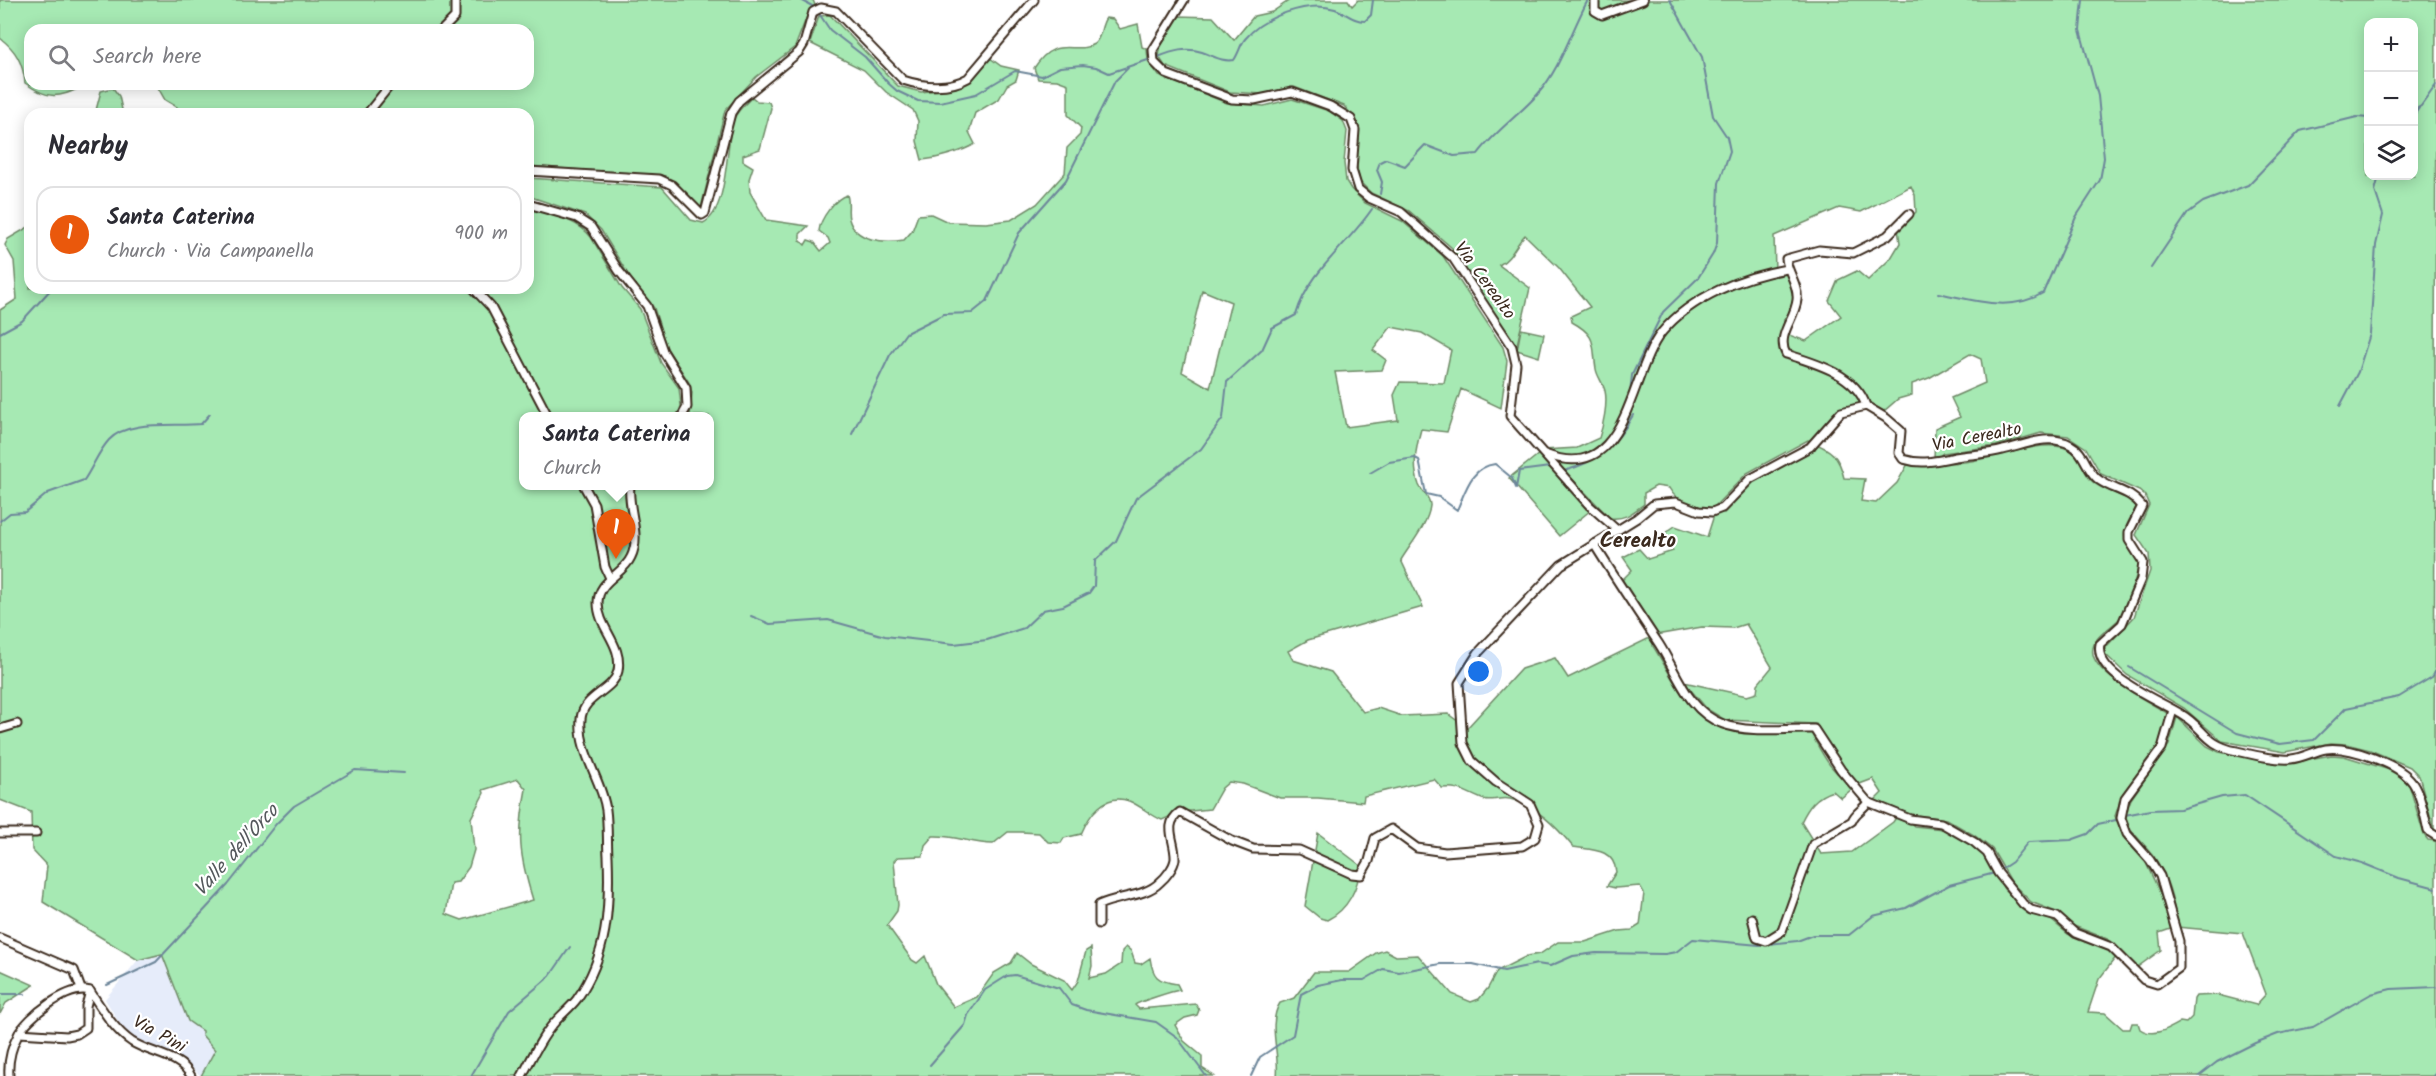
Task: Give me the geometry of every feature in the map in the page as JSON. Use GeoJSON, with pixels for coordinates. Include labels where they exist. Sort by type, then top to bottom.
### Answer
{"type":"FeatureCollection","features":[{"type":"Feature","properties":{"kind":"street"},"geometry":{"type":"LineString","coordinates":[[448,24],[455,17],[456,0]]}},
{"type":"Feature","properties":{"kind":"street"},"geometry":{"type":"LineString","coordinates":[[534,171],[659,179],[672,185],[702,215],[708,204],[731,113],[739,100],[799,52],[804,44],[813,12],[821,8],[831,9],[903,80],[915,84],[943,85],[968,78],[1034,0]]}},
{"type":"Feature","properties":{"kind":"street","name":"Via Cerealto"},"geometry":{"type":"LineString","coordinates":[[1184,0],[1153,50],[1154,62],[1166,74],[1232,99],[1254,100],[1292,92],[1330,106],[1351,119],[1355,130],[1352,170],[1358,189],[1369,198],[1401,212],[1453,258],[1512,347],[1516,364],[1510,416],[1590,506],[1616,529]]}},
{"type":"Feature","properties":{"kind":"street"},"geometry":{"type":"LineString","coordinates":[[1595,0],[1595,11],[1602,15],[1643,0]]}},
{"type":"Feature","properties":{"kind":"street"},"geometry":{"type":"LineString","coordinates":[[372,108],[386,90]]}},
{"type":"Feature","properties":{"kind":"street"},"geometry":{"type":"LineString","coordinates":[[534,206],[577,218],[591,226],[619,271],[647,306],[663,351],[686,388],[687,406],[684,412]]}},
{"type":"Feature","properties":{"kind":"street"},"geometry":{"type":"LineString","coordinates":[[1099,924],[1100,905],[1159,884],[1170,870],[1175,859],[1170,827],[1174,816],[1180,812],[1232,841],[1253,849],[1299,850],[1352,874],[1361,875],[1369,861],[1375,838],[1391,829],[1417,848],[1445,852],[1522,846],[1535,838],[1539,824],[1530,804],[1496,782],[1472,761],[1463,743],[1459,683],[1478,653],[1544,580],[1561,565],[1661,501],[1676,502],[1700,511],[1712,512],[1722,508],[1750,479],[1810,447],[1841,412],[1866,406],[1862,394],[1846,380],[1817,364],[1786,354],[1782,347],[1797,299],[1786,259],[1819,250],[1853,253],[1887,236],[1909,214]]}},
{"type":"Feature","properties":{"kind":"street"},"geometry":{"type":"LineString","coordinates":[[1543,453],[1568,460],[1595,452],[1607,444],[1625,420],[1648,351],[1683,311],[1714,293],[1787,269]]}},
{"type":"Feature","properties":{"kind":"street"},"geometry":{"type":"LineString","coordinates":[[479,294],[491,307],[545,412]]}},
{"type":"Feature","properties":{"kind":"street","name":"Via Cerealto"},"geometry":{"type":"LineString","coordinates":[[1866,406],[1886,418],[1901,431],[1899,453],[1903,459],[1915,463],[1929,463],[1999,451],[2046,439],[2070,444],[2079,450],[2087,467],[2098,480],[2133,495],[2142,506],[2129,532],[2129,540],[2144,567],[2129,611],[2122,624],[2100,644],[2100,658],[2133,688],[2173,710]]}},
{"type":"Feature","properties":{"kind":"street"},"geometry":{"type":"LineString","coordinates":[[586,490],[594,504],[605,567],[610,578]]}},
{"type":"Feature","properties":{"kind":"street"},"geometry":{"type":"LineString","coordinates":[[522,1076],[543,1039],[554,1023],[576,1000],[590,976],[599,957],[606,931],[609,895],[606,810],[585,752],[580,722],[582,710],[588,702],[615,680],[617,672],[620,656],[598,604],[600,592],[610,578],[626,566],[635,543],[630,490]]}},
{"type":"Feature","properties":{"kind":"street"},"geometry":{"type":"LineString","coordinates":[[1594,544],[1698,708],[1710,718],[1740,728],[1814,729],[1841,770],[1868,802],[1910,819],[1941,824],[1974,842],[1987,853],[1998,873],[2023,904],[2031,910],[2057,917],[2075,933],[2111,946],[2144,981],[2157,984],[2180,968],[2179,941],[2160,876],[2150,860],[2127,834],[2121,818],[2121,809],[2125,798],[2162,748],[2173,710],[2189,720],[2209,741],[2227,749],[2276,759],[2294,759],[2325,749],[2337,749],[2388,764],[2407,776],[2415,785],[2428,831],[2436,836]]}},
{"type":"Feature","properties":{"kind":"street"},"geometry":{"type":"LineString","coordinates":[[0,729],[17,724]]}},
{"type":"Feature","properties":{"kind":"street"},"geometry":{"type":"LineString","coordinates":[[1752,918],[1757,938],[1766,941],[1782,931],[1813,844],[1852,821],[1854,814],[1863,809],[1868,802]]}},
{"type":"Feature","properties":{"kind":"street"},"geometry":{"type":"LineString","coordinates":[[0,833],[36,833]]}},
{"type":"Feature","properties":{"kind":"street"},"geometry":{"type":"LineString","coordinates":[[0,938],[74,970],[81,989]]}},
{"type":"Feature","properties":{"kind":"street"},"geometry":{"type":"LineString","coordinates":[[6,1075],[11,1052],[19,1033],[46,1007],[64,995],[81,989],[90,991],[86,1006],[86,1028],[77,1034],[19,1033]]}},
{"type":"Feature","properties":{"kind":"street","name":"Via Pini"},"geometry":{"type":"LineString","coordinates":[[90,991],[122,1034],[132,1042],[181,1062],[191,1076]]}},
{"type":"Feature","properties":{"kind":"shaded area"},"geometry":{"type":"Polygon","coordinates":[[[162,954],[188,1021],[203,1031],[215,1050],[201,1076],[181,1058],[143,1044],[133,1037],[121,1026],[105,999],[138,960],[162,954]]]}},
{"type":"Feature","properties":{"kind":"green space"},"geometry":{"type":"Polygon","coordinates":[[[0,0],[813,0],[815,5],[809,11],[795,47],[756,77],[725,110],[700,212],[665,176],[534,166],[534,108],[177,108],[165,100],[159,90],[534,90],[534,24],[24,24],[24,78],[18,58],[0,38],[0,0]]]}},
{"type":"Feature","properties":{"kind":"green space"},"geometry":{"type":"Polygon","coordinates":[[[1290,0],[1348,0],[1352,6],[1358,0],[2436,0],[2434,829],[2419,776],[2410,767],[2370,750],[2346,744],[2331,743],[2285,752],[2222,741],[2184,708],[2127,675],[2105,654],[2105,648],[2134,617],[2150,571],[2149,554],[2136,535],[2149,505],[2145,496],[2139,491],[2101,474],[2086,448],[2068,436],[2041,433],[1996,446],[1943,453],[1935,460],[1950,463],[1968,462],[2044,446],[2060,447],[2076,455],[2087,475],[2098,486],[2127,498],[2137,505],[2124,535],[2128,546],[2139,562],[2127,606],[2118,621],[2101,635],[2093,648],[2094,657],[2100,667],[2110,676],[2122,686],[2167,713],[2161,741],[2123,793],[2115,816],[2125,839],[2145,861],[2175,925],[2174,907],[2166,879],[2152,854],[2129,826],[2125,815],[2131,799],[2169,745],[2177,717],[2207,746],[2219,752],[2285,763],[2332,755],[2344,756],[2393,771],[2408,781],[2424,835],[2428,840],[2436,841],[2436,1076],[1277,1076],[1274,1029],[1276,1011],[1280,1003],[1294,998],[1314,972],[1349,972],[1376,953],[1385,950],[1396,956],[1418,955],[1452,994],[1471,1002],[1479,999],[1497,971],[1527,956],[1540,954],[1558,942],[1585,942],[1619,931],[1632,930],[1640,925],[1644,893],[1640,886],[1615,888],[1607,886],[1616,872],[1611,858],[1606,854],[1573,847],[1545,818],[1519,802],[1510,799],[1482,799],[1458,789],[1442,788],[1434,779],[1364,796],[1363,802],[1318,798],[1280,798],[1243,784],[1229,782],[1222,788],[1210,809],[1181,812],[1162,820],[1129,801],[1112,800],[1105,802],[1093,813],[1081,834],[1064,838],[1061,843],[1048,842],[1039,833],[1021,832],[1008,832],[993,844],[933,836],[925,845],[923,856],[898,857],[894,861],[898,905],[897,911],[887,925],[912,960],[917,963],[925,956],[936,984],[954,1007],[977,997],[994,973],[1011,963],[1017,953],[1031,964],[1064,980],[1072,990],[1078,981],[1086,951],[1091,948],[1092,966],[1089,978],[1106,974],[1121,964],[1122,951],[1126,947],[1131,951],[1135,963],[1141,964],[1150,958],[1157,977],[1177,984],[1180,990],[1135,1005],[1139,1009],[1196,1004],[1199,1010],[1197,1015],[1185,1018],[1175,1025],[1184,1041],[1202,1056],[1202,1068],[1214,1076],[201,1076],[215,1050],[202,1035],[202,1031],[188,1021],[162,954],[138,960],[43,902],[47,866],[32,850],[31,812],[0,800],[0,310],[17,299],[14,261],[5,245],[8,239],[24,230],[24,294],[534,294],[534,210],[562,218],[578,225],[591,237],[622,288],[640,309],[661,363],[679,388],[681,406],[679,412],[519,412],[519,490],[714,490],[714,412],[690,412],[692,393],[690,384],[666,347],[654,308],[632,281],[601,230],[585,215],[534,198],[534,178],[662,187],[691,220],[703,223],[711,217],[722,193],[733,119],[752,97],[757,101],[769,102],[771,108],[760,149],[743,155],[743,161],[753,167],[749,179],[750,192],[766,220],[808,226],[800,234],[800,240],[805,245],[808,240],[814,242],[821,251],[830,243],[828,238],[819,231],[820,226],[833,205],[847,195],[848,216],[852,227],[864,237],[880,241],[904,240],[912,231],[918,215],[931,214],[948,222],[986,223],[1011,220],[1037,204],[1065,173],[1067,148],[1080,135],[1081,128],[1068,115],[1068,84],[1057,80],[1038,79],[1034,68],[1050,51],[1065,47],[1087,47],[1094,44],[1106,18],[1113,19],[1120,29],[1138,24],[1142,47],[1147,49],[1148,60],[1159,76],[1227,103],[1264,106],[1292,99],[1329,111],[1343,121],[1347,131],[1344,163],[1346,181],[1351,189],[1365,203],[1402,221],[1443,256],[1503,347],[1507,361],[1501,408],[1461,389],[1447,432],[1421,429],[1415,464],[1419,485],[1430,503],[1429,513],[1401,560],[1423,607],[1308,640],[1288,651],[1293,660],[1331,672],[1363,712],[1378,708],[1402,716],[1448,714],[1467,728],[1521,669],[1555,658],[1568,678],[1656,635],[1619,583],[1632,570],[1623,557],[1639,549],[1648,559],[1673,551],[1665,533],[1675,526],[1707,537],[1716,509],[1683,502],[1669,488],[1656,486],[1644,493],[1644,504],[1636,510],[1624,517],[1610,518],[1544,450],[1577,448],[1599,438],[1605,408],[1605,391],[1597,372],[1590,337],[1572,322],[1571,316],[1590,307],[1559,268],[1525,235],[1507,259],[1499,265],[1530,288],[1516,349],[1452,248],[1409,211],[1371,193],[1360,182],[1356,163],[1359,130],[1357,121],[1344,106],[1294,87],[1263,94],[1230,92],[1165,66],[1159,57],[1161,43],[1178,16],[1213,17],[1234,40],[1254,16],[1272,12],[1290,0]],[[1911,186],[1861,212],[1839,208],[1774,236],[1775,270],[1787,267],[1801,299],[1784,319],[1783,333],[1806,341],[1841,316],[1829,301],[1838,280],[1857,271],[1868,280],[1891,258],[1900,243],[1898,229],[1916,212],[1915,195],[1911,186]],[[1202,290],[1182,372],[1210,388],[1231,302],[1202,290]],[[1391,327],[1373,350],[1386,360],[1382,370],[1335,372],[1346,427],[1398,420],[1394,395],[1400,382],[1444,383],[1451,350],[1422,333],[1391,327]],[[1970,354],[1929,378],[1912,384],[1912,395],[1898,399],[1884,411],[1861,403],[1851,405],[1834,416],[1811,442],[1824,447],[1833,454],[1840,464],[1844,478],[1865,479],[1861,501],[1876,503],[1897,483],[1909,462],[1934,460],[1935,428],[1960,417],[1951,398],[1985,383],[1981,359],[1970,354]],[[1808,440],[1747,473],[1716,505],[1716,509],[1724,513],[1754,482],[1815,449],[1808,440]],[[1746,624],[1733,628],[1702,627],[1656,635],[1653,646],[1678,688],[1698,713],[1724,729],[1741,732],[1811,733],[1834,770],[1856,785],[1816,724],[1725,720],[1707,709],[1684,682],[1747,696],[1757,693],[1758,684],[1772,667],[1746,624]],[[518,779],[483,790],[484,793],[471,818],[474,850],[469,867],[458,882],[451,883],[446,914],[462,920],[533,900],[521,845],[521,819],[526,789],[518,779]],[[1873,779],[1857,785],[1841,798],[1833,791],[1817,799],[1810,807],[1801,822],[1821,854],[1852,852],[1893,822],[1899,813],[1875,800],[1882,793],[1873,779]],[[1900,813],[1914,826],[1943,829],[1968,843],[1984,856],[2004,889],[2026,910],[2051,920],[2068,934],[2118,951],[2107,939],[2074,926],[2056,912],[2031,902],[2012,883],[1992,849],[1974,835],[1946,819],[1900,813]],[[2176,927],[2159,933],[2161,950],[2136,968],[2120,952],[2099,979],[2088,1012],[2105,1013],[2123,1029],[2130,1029],[2132,1023],[2138,1023],[2140,1029],[2145,1032],[2155,1033],[2180,1022],[2186,1023],[2192,1017],[2196,996],[2218,995],[2256,1005],[2266,994],[2243,933],[2176,927]]]}},
{"type":"Feature","properties":{"kind":"green space"},"geometry":{"type":"Polygon","coordinates":[[[830,15],[898,86],[921,92],[956,88],[972,79],[990,58],[1001,66],[1019,70],[1016,80],[1007,85],[999,99],[975,113],[969,132],[975,144],[950,154],[922,160],[917,141],[918,121],[913,110],[886,92],[864,70],[810,43],[819,16],[830,15]]]}},
{"type":"Feature","properties":{"kind":"green space"},"geometry":{"type":"Polygon","coordinates":[[[37,90],[73,90],[57,96],[37,90]]]}},
{"type":"Feature","properties":{"kind":"green space"},"geometry":{"type":"Polygon","coordinates":[[[114,90],[119,96],[122,108],[97,108],[101,91],[114,90]]]}},
{"type":"Feature","properties":{"kind":"green space"},"geometry":{"type":"Polygon","coordinates":[[[1521,329],[1544,334],[1539,357],[1517,350],[1521,329]]]}},
{"type":"Feature","properties":{"kind":"green space"},"geometry":{"type":"Polygon","coordinates":[[[1539,454],[1591,510],[1559,536],[1509,478],[1539,454]]]}},
{"type":"Feature","properties":{"kind":"green space"},"geometry":{"type":"Polygon","coordinates":[[[1318,833],[1360,865],[1351,897],[1341,910],[1327,920],[1320,918],[1305,906],[1318,833]]]}},
{"type":"Feature","properties":{"kind":"green space"},"geometry":{"type":"Polygon","coordinates":[[[0,970],[34,985],[6,1003],[0,1014],[0,970]]]}},
{"type":"Feature","properties":{"kind":"waterway"},"geometry":{"type":"LineString","coordinates":[[801,0],[814,7]]}},
{"type":"Feature","properties":{"kind":"waterway"},"geometry":{"type":"LineString","coordinates":[[1158,57],[1174,51],[1190,50],[1221,59],[1234,60],[1245,39],[1274,17],[1299,9],[1324,7],[1365,21],[1371,15],[1373,0]]}},
{"type":"Feature","properties":{"kind":"waterway"},"geometry":{"type":"LineString","coordinates":[[1380,194],[1382,182],[1377,170],[1380,162],[1386,159],[1405,166],[1425,145],[1454,156],[1478,154],[1530,103],[1553,73],[1588,0]]}},
{"type":"Feature","properties":{"kind":"waterway"},"geometry":{"type":"LineString","coordinates":[[1630,394],[1632,375],[1663,312],[1698,278],[1713,254],[1717,243],[1719,183],[1730,151],[1727,137],[1713,116],[1702,57],[1670,0]]}},
{"type":"Feature","properties":{"kind":"waterway"},"geometry":{"type":"LineString","coordinates":[[1938,293],[2005,304],[2031,299],[2043,293],[2076,217],[2100,180],[2104,158],[2098,96],[2080,30],[2083,0]]}},
{"type":"Feature","properties":{"kind":"waterway"},"geometry":{"type":"LineString","coordinates":[[820,15],[830,30],[865,57],[897,91],[918,101],[940,102],[976,94],[1015,71],[1042,76],[1060,67],[1083,65],[1096,67],[1109,73],[1148,60]]}},
{"type":"Feature","properties":{"kind":"waterway"},"geometry":{"type":"LineString","coordinates":[[852,434],[890,355],[906,333],[944,314],[972,313],[987,301],[1019,233],[1066,180],[1115,81],[1128,68]]}},
{"type":"Feature","properties":{"kind":"waterway"},"geometry":{"type":"LineString","coordinates":[[2418,108],[2436,85]]}},
{"type":"Feature","properties":{"kind":"waterway"},"geometry":{"type":"LineString","coordinates":[[2151,268],[2188,213],[2203,202],[2248,185],[2300,131],[2357,117],[2364,118]]}},
{"type":"Feature","properties":{"kind":"waterway"},"geometry":{"type":"LineString","coordinates":[[2340,406],[2358,372],[2370,334],[2376,245],[2383,215],[2375,191],[2378,180]]}},
{"type":"Feature","properties":{"kind":"waterway"},"geometry":{"type":"LineString","coordinates":[[751,616],[770,624],[828,620],[885,636],[954,644],[987,640],[1024,628],[1043,610],[1063,606],[1089,593],[1094,586],[1095,561],[1116,541],[1136,498],[1201,449],[1223,418],[1227,382],[1262,350],[1272,328],[1296,315],[1302,299],[1319,272],[1372,209]]}},
{"type":"Feature","properties":{"kind":"waterway"},"geometry":{"type":"LineString","coordinates":[[0,333],[22,321],[47,294]]}},
{"type":"Feature","properties":{"kind":"waterway"},"geometry":{"type":"LineString","coordinates":[[0,521],[10,513],[25,512],[48,493],[84,480],[105,445],[117,433],[140,426],[201,424],[210,414]]}},
{"type":"Feature","properties":{"kind":"waterway"},"geometry":{"type":"LineString","coordinates":[[1564,471],[1596,458],[1620,436],[1633,415]]}},
{"type":"Feature","properties":{"kind":"waterway"},"geometry":{"type":"LineString","coordinates":[[1370,473],[1389,462],[1415,458],[1419,460],[1426,494],[1439,497],[1457,510],[1470,481],[1487,466],[1495,464],[1512,478],[1516,488],[1519,471],[1550,467]]}},
{"type":"Feature","properties":{"kind":"waterway"},"geometry":{"type":"LineString","coordinates":[[2129,667],[2237,733],[2280,744],[2314,740],[2346,708],[2399,697],[2432,677],[2436,671]]}},
{"type":"Feature","properties":{"kind":"waterway","name":"Valle dell'Orco"},"geometry":{"type":"LineString","coordinates":[[107,985],[156,962],[228,885],[276,824],[294,806],[355,770],[404,773]]}},
{"type":"Feature","properties":{"kind":"waterway"},"geometry":{"type":"LineString","coordinates":[[2125,815],[2150,810],[2180,809],[2222,797],[2245,795],[2336,856],[2436,888]]}},
{"type":"Feature","properties":{"kind":"waterway"},"geometry":{"type":"LineString","coordinates":[[2000,870],[2012,862],[2028,842],[2071,840],[2088,834],[2098,824],[2116,820]]}},
{"type":"Feature","properties":{"kind":"waterway"},"geometry":{"type":"LineString","coordinates":[[1251,1076],[1260,1057],[1293,1035],[1301,994],[1318,985],[1342,980],[1364,980],[1383,969],[1399,972],[1440,964],[1473,964],[1504,971],[1537,964],[1550,966],[1573,956],[1596,953],[1665,954],[1676,952],[1693,939],[1759,945],[1797,941],[1813,935],[1849,935],[1873,916],[1906,908],[1949,885],[1995,873]]}},
{"type":"Feature","properties":{"kind":"waterway"},"geometry":{"type":"LineString","coordinates":[[471,1076],[509,1011],[550,976],[570,947]]}},
{"type":"Feature","properties":{"kind":"waterway"},"geometry":{"type":"LineString","coordinates":[[930,1065],[965,1025],[968,1015],[985,990],[1007,976],[1015,975],[1059,988],[1072,1005],[1086,1010],[1156,1022],[1177,1037],[1206,1076]]}},
{"type":"Feature","properties":{"kind":"waterway"},"geometry":{"type":"LineString","coordinates":[[2199,1076],[2217,1062],[2255,1043],[2278,1034],[2313,1027],[2371,994],[2391,989],[2436,987]]}},
{"type":"Feature","properties":{"kind":"waterway","name":"Valle dell'Orco"},"geometry":{"type":"LineString","coordinates":[[0,994],[25,994]]}},
{"type":"Feature","properties":{"kind":"waterway"},"geometry":{"type":"LineString","coordinates":[[2433,1076],[2436,1073]]}},
{"type":"Feature","properties":{"kind":"place","name":"Santa Caterina"},"geometry":{"type":"Point","coordinates":[616,559]}},
{"type":"Feature","properties":{"kind":"district","name":"Cerealto"},"geometry":{"type":"Point","coordinates":[1638,541]}}]}
